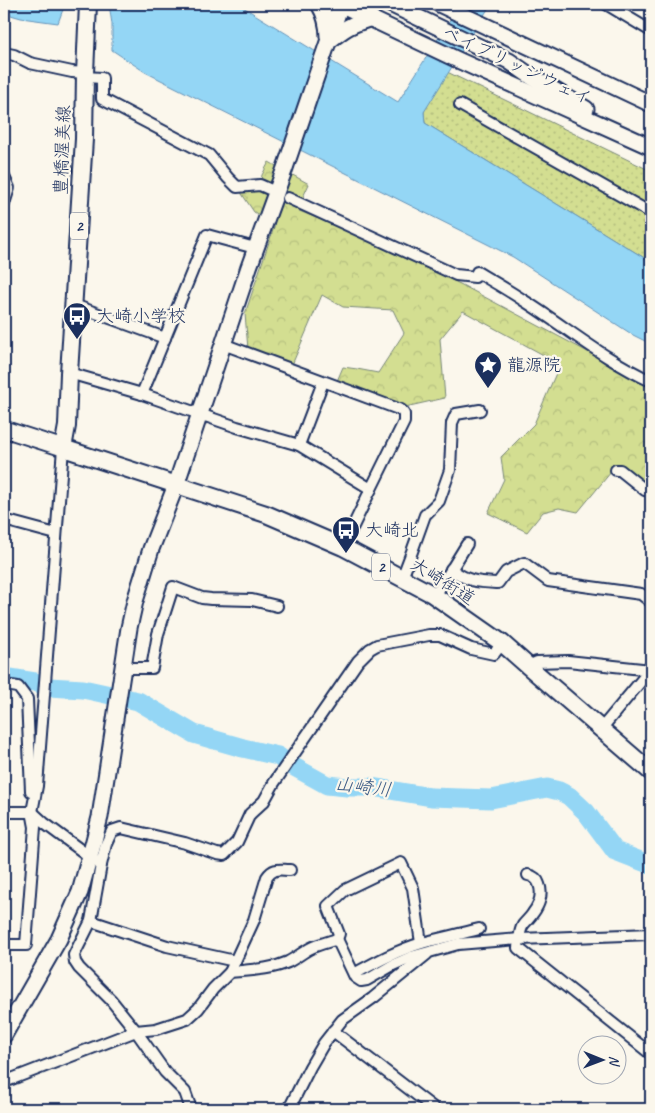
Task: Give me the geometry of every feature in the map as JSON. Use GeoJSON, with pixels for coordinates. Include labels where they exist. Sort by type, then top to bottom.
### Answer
{"type":"FeatureCollection","features":[{"type":"Feature","properties":{"kind":"main road","name":"豊橋渥美線"},"geometry":{"type":"LineString","coordinates":[[64,448],[84,139],[88,4]]}},
{"type":"Feature","properties":{"kind":"main road","name":"大崎街道"},"geometry":{"type":"LineString","coordinates":[[64,448],[266,514],[343,547],[435,596],[502,643],[651,772]]}},
{"type":"Feature","properties":{"kind":"street"},"geometry":{"type":"LineString","coordinates":[[318,4],[323,11],[327,24],[327,48]]}},
{"type":"Feature","properties":{"kind":"street"},"geometry":{"type":"LineString","coordinates":[[191,1109],[185,1092],[165,1072],[111,1000],[78,968],[74,955],[91,921],[100,817],[129,628],[135,601],[151,549],[176,485],[255,248],[285,168],[341,4]]}},
{"type":"Feature","properties":{"kind":"street","name":"ベイブリッジウェイ"},"geometry":{"type":"LineString","coordinates":[[341,4],[460,61],[651,147]]}},
{"type":"Feature","properties":{"kind":"street"},"geometry":{"type":"LineString","coordinates":[[390,4],[509,61],[625,135]]}},
{"type":"Feature","properties":{"kind":"street"},"geometry":{"type":"LineString","coordinates":[[606,4],[651,31]]}},
{"type":"Feature","properties":{"kind":"street","name":"ベイブリッジウェイ"},"geometry":{"type":"LineString","coordinates":[[446,7],[651,104]]}},
{"type":"Feature","properties":{"kind":"street"},"geometry":{"type":"LineString","coordinates":[[327,48],[342,30],[372,18]]}},
{"type":"Feature","properties":{"kind":"street"},"geometry":{"type":"LineString","coordinates":[[4,52],[30,63],[102,78],[102,99],[209,155],[237,186],[260,185],[269,189]]}},
{"type":"Feature","properties":{"kind":"street"},"geometry":{"type":"LineString","coordinates":[[460,105],[651,213]]}},
{"type":"Feature","properties":{"kind":"street"},"geometry":{"type":"LineString","coordinates":[[4,177],[9,188],[4,204]]}},
{"type":"Feature","properties":{"kind":"street"},"geometry":{"type":"LineString","coordinates":[[288,198],[456,275],[475,277],[477,272],[634,373],[651,381]]}},
{"type":"Feature","properties":{"kind":"street"},"geometry":{"type":"LineString","coordinates":[[142,394],[207,235],[255,248]]}},
{"type":"Feature","properties":{"kind":"street"},"geometry":{"type":"LineString","coordinates":[[74,305],[165,338]]}},
{"type":"Feature","properties":{"kind":"street"},"geometry":{"type":"LineString","coordinates":[[223,344],[401,410],[404,414],[404,422],[343,547]]}},
{"type":"Feature","properties":{"kind":"street"},"geometry":{"type":"LineString","coordinates":[[69,373],[142,394],[237,427],[299,445],[371,489]]}},
{"type":"Feature","properties":{"kind":"street"},"geometry":{"type":"LineString","coordinates":[[299,445],[323,382]]}},
{"type":"Feature","properties":{"kind":"street"},"geometry":{"type":"LineString","coordinates":[[402,578],[425,515],[440,501],[450,470],[452,423],[456,414],[480,410]]}},
{"type":"Feature","properties":{"kind":"street"},"geometry":{"type":"LineString","coordinates":[[4,429],[64,448],[37,786],[32,812]]}},
{"type":"Feature","properties":{"kind":"street"},"geometry":{"type":"LineString","coordinates":[[616,470],[620,470],[645,490],[651,491]]}},
{"type":"Feature","properties":{"kind":"street"},"geometry":{"type":"LineString","coordinates":[[4,520],[56,534]]}},
{"type":"Feature","properties":{"kind":"street"},"geometry":{"type":"LineString","coordinates":[[435,596],[467,544]]}},
{"type":"Feature","properties":{"kind":"street"},"geometry":{"type":"LineString","coordinates":[[451,569],[463,578],[478,582],[498,583],[506,572],[524,563],[548,581],[641,594],[651,602]]}},
{"type":"Feature","properties":{"kind":"street"},"geometry":{"type":"LineString","coordinates":[[123,668],[152,668],[158,634],[173,587],[202,598],[252,600],[277,606]]}},
{"type":"Feature","properties":{"kind":"street"},"geometry":{"type":"LineString","coordinates":[[4,1035],[59,939],[80,892],[112,831],[121,828],[185,843],[224,855],[236,842],[250,814],[264,801],[274,783],[358,661],[370,648],[429,635],[440,635],[471,649],[494,654],[502,643]]}},
{"type":"Feature","properties":{"kind":"street"},"geometry":{"type":"LineString","coordinates":[[528,666],[537,662],[568,661],[651,669]]}},
{"type":"Feature","properties":{"kind":"street"},"geometry":{"type":"LineString","coordinates":[[601,728],[651,669]]}},
{"type":"Feature","properties":{"kind":"street"},"geometry":{"type":"LineString","coordinates":[[4,685],[18,687],[27,699],[34,827],[26,945],[4,945]]}},
{"type":"Feature","properties":{"kind":"street"},"geometry":{"type":"LineString","coordinates":[[4,812],[32,812],[96,861]]}},
{"type":"Feature","properties":{"kind":"street"},"geometry":{"type":"LineString","coordinates":[[421,943],[413,888],[401,863],[345,890],[328,906],[338,934],[337,939],[355,977],[361,981],[367,980],[410,957],[458,944],[520,939],[651,934]]}},
{"type":"Feature","properties":{"kind":"street"},"geometry":{"type":"LineString","coordinates":[[4,1082],[136,1031],[156,1029],[187,1019],[230,972],[254,920],[270,872],[276,869],[290,870]]}},
{"type":"Feature","properties":{"kind":"street"},"geometry":{"type":"LineString","coordinates":[[528,875],[532,875],[537,879],[541,894],[533,914],[522,927],[518,948],[651,1054]]}},
{"type":"Feature","properties":{"kind":"street"},"geometry":{"type":"LineString","coordinates":[[91,921],[167,946],[235,961]]}},
{"type":"Feature","properties":{"kind":"street"},"geometry":{"type":"LineString","coordinates":[[354,974],[382,959],[421,943],[479,929]]}},
{"type":"Feature","properties":{"kind":"street"},"geometry":{"type":"LineString","coordinates":[[230,972],[254,970],[281,964],[311,948],[337,939]]}},
{"type":"Feature","properties":{"kind":"street"},"geometry":{"type":"LineString","coordinates":[[289,1109],[324,1042],[342,1020],[430,952]]}},
{"type":"Feature","properties":{"kind":"street"},"geometry":{"type":"LineString","coordinates":[[333,1031],[435,1109]]}},
{"type":"Feature","properties":{"kind":"green space"},"geometry":{"type":"Polygon","coordinates":[[[439,68],[651,171],[651,262],[425,123],[424,112],[439,68]]]}},
{"type":"Feature","properties":{"kind":"green space"},"geometry":{"type":"Polygon","coordinates":[[[269,162],[309,184],[297,210],[375,242],[462,285],[651,384],[651,489],[616,466],[578,512],[559,508],[543,512],[527,532],[488,513],[504,479],[501,457],[534,424],[560,364],[463,311],[440,339],[445,398],[405,407],[337,381],[343,367],[378,373],[404,333],[393,310],[343,307],[322,295],[291,367],[248,349],[245,314],[275,224],[254,212],[240,191],[259,189],[262,175],[269,162]]]}},
{"type":"Feature","properties":{"kind":"water"},"geometry":{"type":"Polygon","coordinates":[[[4,4],[65,4],[58,23],[21,18],[4,13],[4,4]]]}},
{"type":"Feature","properties":{"kind":"water"},"geometry":{"type":"Polygon","coordinates":[[[109,4],[238,4],[398,102],[460,4],[491,4],[424,112],[425,123],[651,262],[651,344],[633,335],[513,257],[145,72],[112,50],[112,24],[109,4]]]}},
{"type":"Feature","properties":{"kind":"waterway","name":"山崎川"},"geometry":{"type":"LineString","coordinates":[[4,677],[35,682],[49,687],[83,689],[138,701],[194,734],[278,756],[327,785],[372,787],[431,797],[491,799],[547,788],[559,791],[569,796],[586,812],[615,851],[651,865]]}},
{"type":"Feature","properties":{"kind":"place","name":"大崎小学校"},"geometry":{"type":"Point","coordinates":[77,340]}},
{"type":"Feature","properties":{"kind":"place","name":"龍源院"},"geometry":{"type":"Point","coordinates":[488,389]}},
{"type":"Feature","properties":{"kind":"place","name":"大崎北"},"geometry":{"type":"Point","coordinates":[346,554]}}]}
